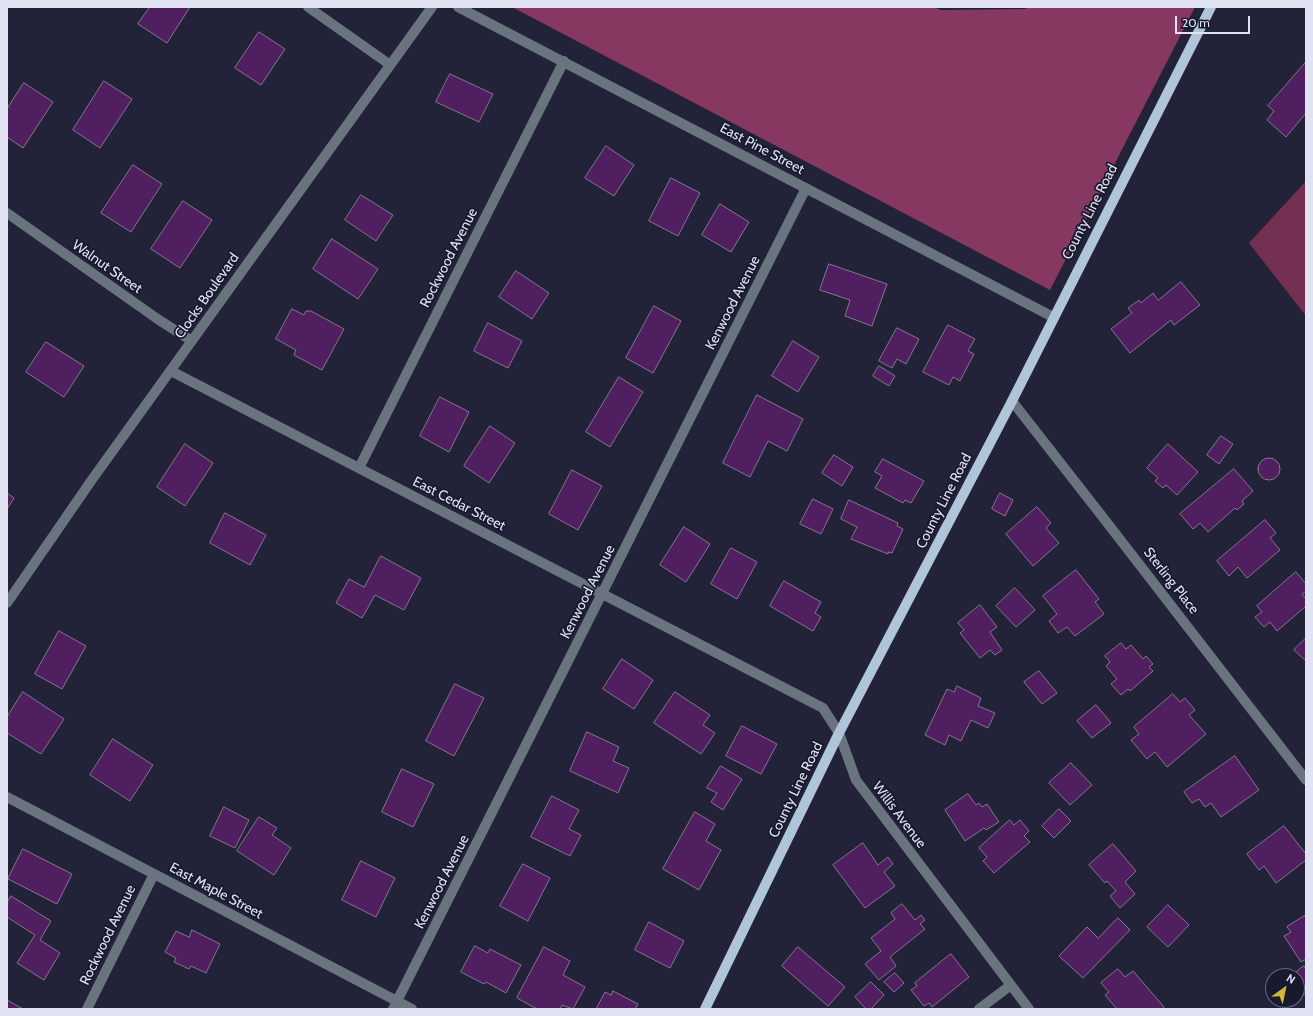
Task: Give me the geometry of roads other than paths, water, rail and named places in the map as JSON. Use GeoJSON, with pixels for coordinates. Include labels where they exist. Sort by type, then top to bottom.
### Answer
{"type":"FeatureCollection","features":[{"type":"Feature","properties":{"kind":"main road","name":"County Line Road"},"geometry":{"type":"LineString","coordinates":[[704,1009],[839,733],[1012,401],[1210,7]]}},
{"type":"Feature","properties":{"kind":"street"},"geometry":{"type":"LineString","coordinates":[[308,7],[389,64]]}},
{"type":"Feature","properties":{"kind":"street","name":"Clocks Boulevard"},"geometry":{"type":"LineString","coordinates":[[7,603],[91,480],[171,371],[389,64],[432,7]]}},
{"type":"Feature","properties":{"kind":"street","name":"East Pine Street"},"geometry":{"type":"LineString","coordinates":[[458,7],[1053,317]]}},
{"type":"Feature","properties":{"kind":"street","name":"Rockwood Avenue"},"geometry":{"type":"LineString","coordinates":[[359,468],[564,61]]}},
{"type":"Feature","properties":{"kind":"street","name":"Kenwood Avenue"},"geometry":{"type":"LineString","coordinates":[[395,1005],[806,188]]}},
{"type":"Feature","properties":{"kind":"street","name":"Walnut Street"},"geometry":{"type":"LineString","coordinates":[[7,213],[158,320],[192,341]]}},
{"type":"Feature","properties":{"kind":"street","name":"East Cedar Street"},"geometry":{"type":"LineString","coordinates":[[171,371],[735,662]]}},
{"type":"Feature","properties":{"kind":"street","name":"Sterling Place"},"geometry":{"type":"LineString","coordinates":[[1012,401],[1306,780]]}},
{"type":"Feature","properties":{"kind":"street","name":"Willis Avenue"},"geometry":{"type":"LineString","coordinates":[[735,662],[823,708],[839,733],[856,780],[1029,1009]]}},
{"type":"Feature","properties":{"kind":"street","name":"East Maple Street"},"geometry":{"type":"LineString","coordinates":[[7,797],[154,874],[395,1005],[412,1009]]}},
{"type":"Feature","properties":{"kind":"street","name":"Rockwood Avenue"},"geometry":{"type":"LineString","coordinates":[[87,1009],[154,874]]}},
{"type":"Feature","properties":{"kind":"street"},"geometry":{"type":"LineString","coordinates":[[979,1009],[1011,985]]}}]}
